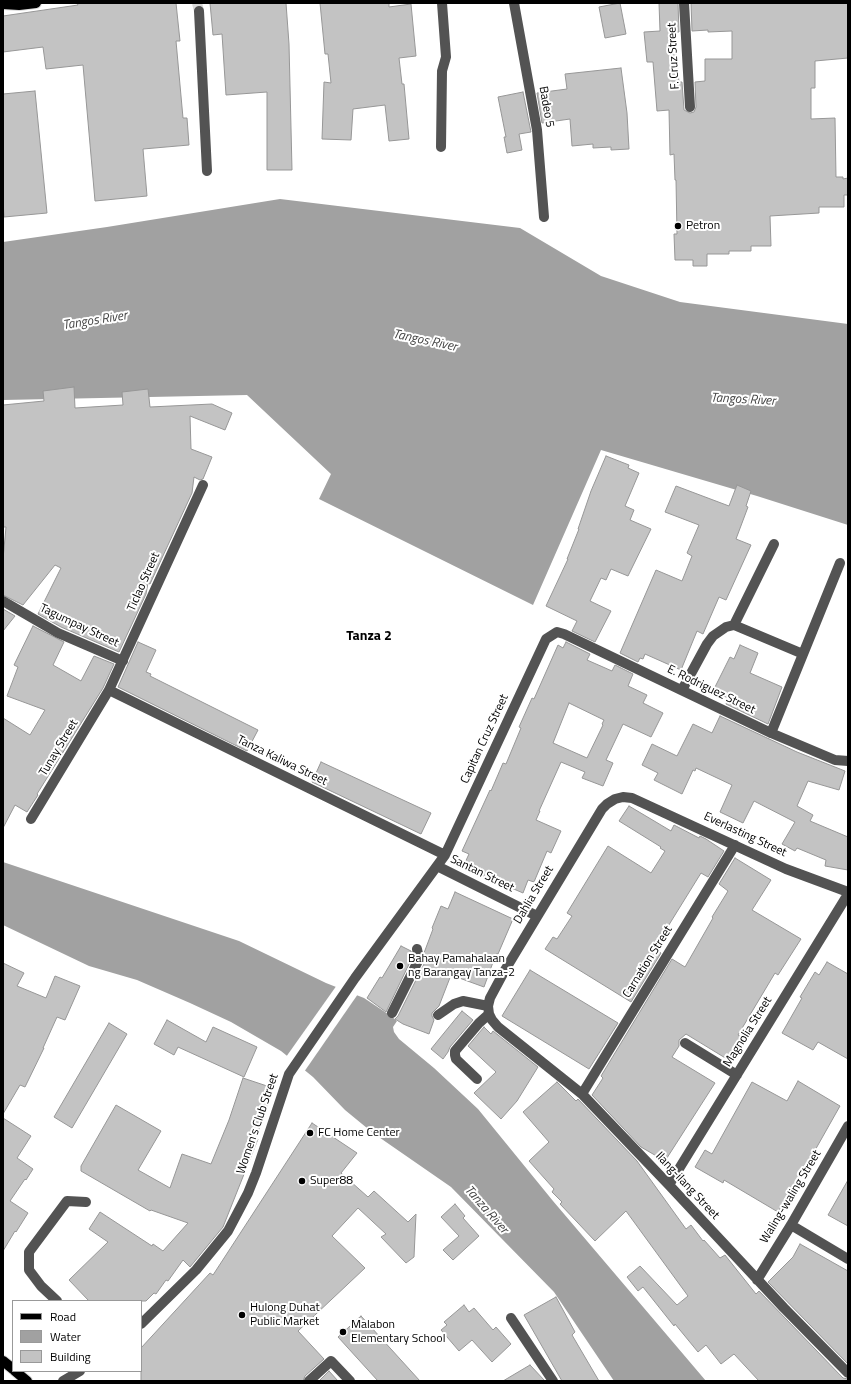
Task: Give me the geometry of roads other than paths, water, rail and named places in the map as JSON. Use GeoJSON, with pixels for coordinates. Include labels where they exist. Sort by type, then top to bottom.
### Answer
{"type":"FeatureCollection","features":[{"type":"Feature","properties":{"kind":"main road"},"geometry":{"type":"LineString","coordinates":[[6,3],[19,5],[36,3]]}},
{"type":"Feature","properties":{"kind":"main road"},"geometry":{"type":"LineString","coordinates":[[3,1361],[12,1368]]}},
{"type":"Feature","properties":{"kind":"main road"},"geometry":{"type":"LineString","coordinates":[[16,1372],[27,1381]]}},
{"type":"Feature","properties":{"kind":"street"},"geometry":{"type":"LineString","coordinates":[[441,147],[442,71],[446,57],[442,3]]}},
{"type":"Feature","properties":{"kind":"street","name":"Badeo 5"},"geometry":{"type":"LineString","coordinates":[[514,3],[538,130],[544,217]]}},
{"type":"Feature","properties":{"kind":"street","name":"F. Cruz Street"},"geometry":{"type":"LineString","coordinates":[[684,3],[690,107]]}},
{"type":"Feature","properties":{"kind":"street"},"geometry":{"type":"LineString","coordinates":[[199,11],[207,171]]}},
{"type":"Feature","properties":{"kind":"street","name":"Ticlao Street"},"geometry":{"type":"LineString","coordinates":[[109,690],[202,485]]}},
{"type":"Feature","properties":{"kind":"street"},"geometry":{"type":"LineString","coordinates":[[734,625],[774,544]]}},
{"type":"Feature","properties":{"kind":"street"},"geometry":{"type":"LineString","coordinates":[[771,733],[840,563]]}},
{"type":"Feature","properties":{"kind":"street","name":"Tagumpay Street"},"geometry":{"type":"LineString","coordinates":[[3,601],[58,633],[123,661]]}},
{"type":"Feature","properties":{"kind":"street"},"geometry":{"type":"LineString","coordinates":[[682,690],[707,644],[713,636],[726,627],[734,625],[803,654]]}},
{"type":"Feature","properties":{"kind":"street","name":"Capitan Cruz Street"},"geometry":{"type":"LineString","coordinates":[[437,866],[445,855],[546,639],[557,632],[564,634]]}},
{"type":"Feature","properties":{"kind":"street","name":"E. Rodriguez Street"},"geometry":{"type":"LineString","coordinates":[[564,634],[771,733],[835,760],[848,761]]}},
{"type":"Feature","properties":{"kind":"street","name":"Tanza Kaliwa Street"},"geometry":{"type":"LineString","coordinates":[[109,690],[445,855]]}},
{"type":"Feature","properties":{"kind":"street","name":"Tunay Street"},"geometry":{"type":"LineString","coordinates":[[31,819],[109,690]]}},
{"type":"Feature","properties":{"kind":"street","name":"Dahlia Street"},"geometry":{"type":"LineString","coordinates":[[489,1010],[490,998],[505,970],[602,809],[615,799],[623,797],[632,798]]}},
{"type":"Feature","properties":{"kind":"street","name":"Everlasting Street"},"geometry":{"type":"LineString","coordinates":[[632,798],[786,869],[848,893]]}},
{"type":"Feature","properties":{"kind":"street","name":"Carnation Street"},"geometry":{"type":"LineString","coordinates":[[582,1094],[736,845]]}},
{"type":"Feature","properties":{"kind":"street","name":"Santan Street"},"geometry":{"type":"LineString","coordinates":[[437,866],[537,916]]}},
{"type":"Feature","properties":{"kind":"street","name":"Women's Club Street"},"geometry":{"type":"LineString","coordinates":[[142,1323],[196,1270],[228,1231],[248,1193],[289,1074],[355,978],[437,866]]}},
{"type":"Feature","properties":{"kind":"street","name":"Magnolia Street"},"geometry":{"type":"LineString","coordinates":[[669,1185],[848,893]]}},
{"type":"Feature","properties":{"kind":"street"},"geometry":{"type":"LineString","coordinates":[[392,1013],[419,959],[417,949]]}},
{"type":"Feature","properties":{"kind":"street"},"geometry":{"type":"LineString","coordinates":[[438,1015],[454,1004],[463,1001],[489,1010],[455,1051],[456,1059],[477,1079]]}},
{"type":"Feature","properties":{"kind":"street","name":"Ilang-ilang Street"},"geometry":{"type":"LineString","coordinates":[[489,1010],[492,1020],[498,1027],[582,1094],[757,1280],[848,1373]]}},
{"type":"Feature","properties":{"kind":"street"},"geometry":{"type":"LineString","coordinates":[[685,1043],[737,1075]]}},
{"type":"Feature","properties":{"kind":"street","name":"Waling-waling Street"},"geometry":{"type":"LineString","coordinates":[[757,1280],[791,1225],[848,1126]]}},
{"type":"Feature","properties":{"kind":"street"},"geometry":{"type":"LineString","coordinates":[[56,1300],[41,1286],[29,1270],[29,1252],[67,1201],[86,1202]]}},
{"type":"Feature","properties":{"kind":"street"},"geometry":{"type":"LineString","coordinates":[[791,1225],[848,1259]]}},
{"type":"Feature","properties":{"kind":"street"},"geometry":{"type":"LineString","coordinates":[[511,1318],[553,1381]]}},
{"type":"Feature","properties":{"kind":"street"},"geometry":{"type":"LineString","coordinates":[[309,1381],[331,1361],[350,1381]]}},
{"type":"Feature","properties":{"kind":"street"},"geometry":{"type":"LineString","coordinates":[[63,1381],[78,1372]]}},
{"type":"Feature","properties":{"kind":"water","name":"Tangos River"},"geometry":{"type":"Polygon","coordinates":[[[280,199],[520,228],[601,276],[680,302],[848,324],[848,525],[757,496],[601,450],[533,605],[319,499],[331,474],[247,395],[3,400],[3,242],[280,199]]]}},
{"type":"Feature","properties":{"kind":"water","name":"Tanza River"},"geometry":{"type":"Polygon","coordinates":[[[3,862],[239,941],[326,983],[364,998],[391,1016],[397,1021],[393,1027],[394,1032],[399,1039],[434,1068],[478,1109],[553,1201],[706,1381],[614,1381],[554,1292],[451,1187],[373,1133],[345,1110],[313,1077],[281,1051],[231,1022],[190,1003],[137,980],[89,966],[3,925],[3,862]]]}},
{"type":"Feature","properties":{"kind":"tunnel"},"geometry":{"type":"LineString","coordinates":[[197,3],[199,11]]}},
{"type":"Feature","properties":{"kind":"place","name":"Petron"},"geometry":{"type":"Point","coordinates":[678,226]}},
{"type":"Feature","properties":{"kind":"place","name":"Bahay Pamahalaan ng Barangay Tanza-2"},"geometry":{"type":"Point","coordinates":[400,966]}},
{"type":"Feature","properties":{"kind":"place","name":"FC Home Center"},"geometry":{"type":"Point","coordinates":[310,1133]}},
{"type":"Feature","properties":{"kind":"place","name":"Super88"},"geometry":{"type":"Point","coordinates":[302,1181]}},
{"type":"Feature","properties":{"kind":"place","name":"Hulong Duhat Public Market"},"geometry":{"type":"Point","coordinates":[242,1315]}},
{"type":"Feature","properties":{"kind":"place","name":"Malabon Elementary School"},"geometry":{"type":"Point","coordinates":[343,1332]}},
{"type":"Feature","properties":{"kind":"district","name":"Tanza 2"},"geometry":{"type":"Point","coordinates":[369,637]}}]}
